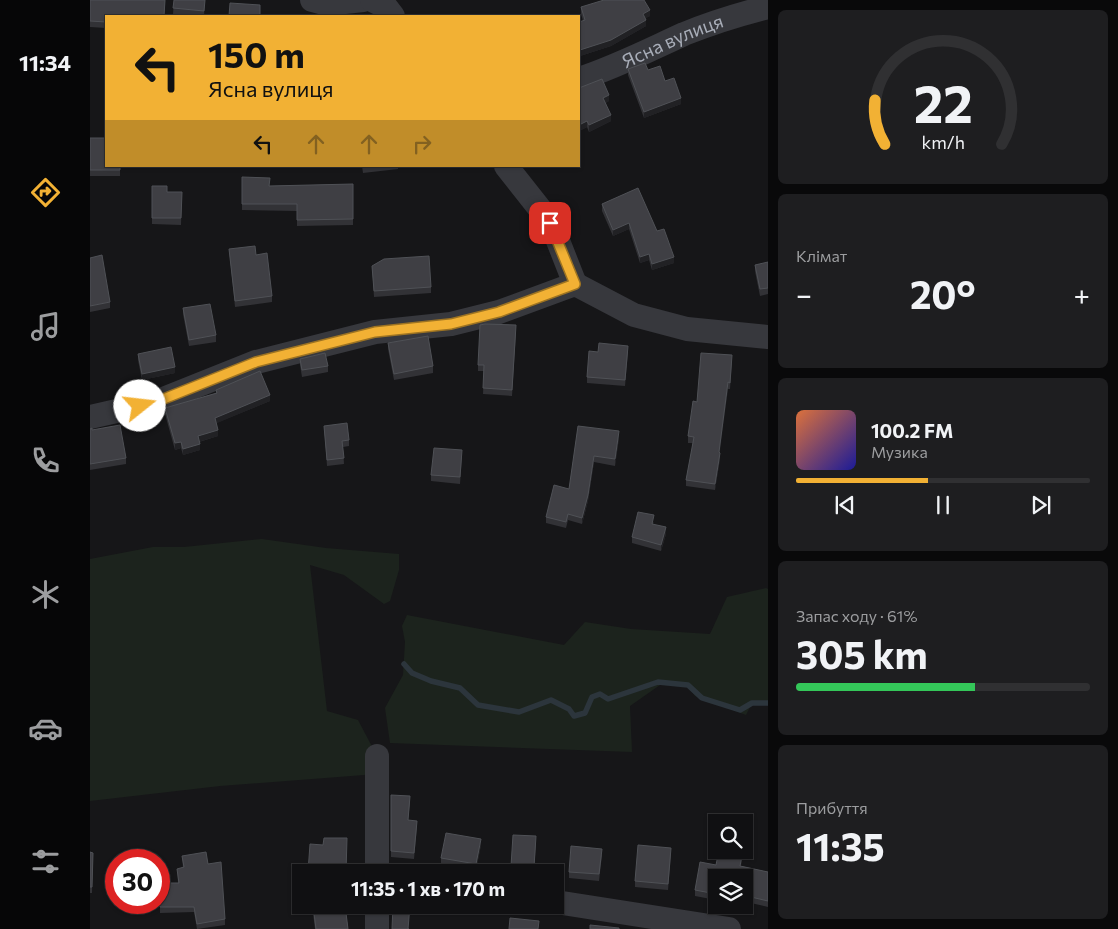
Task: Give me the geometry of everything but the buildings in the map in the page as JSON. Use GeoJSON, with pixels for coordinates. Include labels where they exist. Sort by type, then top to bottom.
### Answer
{"type":"FeatureCollection","features":[{"type":"Feature","properties":{"kind":"street"},"geometry":{"type":"LineString","coordinates":[[312,0],[327,4],[363,0]]}},
{"type":"Feature","properties":{"kind":"street"},"geometry":{"type":"LineString","coordinates":[[372,0],[386,7],[392,15]]}},
{"type":"Feature","properties":{"kind":"street","name":"Ясна вулиця"},"geometry":{"type":"LineString","coordinates":[[580,79],[607,70],[686,34],[744,13],[768,7]]}},
{"type":"Feature","properties":{"kind":"street"},"geometry":{"type":"LineString","coordinates":[[507,167],[550,223],[575,284],[634,315],[687,329],[768,337]]}},
{"type":"Feature","properties":{"kind":"street"},"geometry":{"type":"LineString","coordinates":[[90,417],[156,402],[256,362],[375,332],[451,324],[499,312],[575,284]]}},
{"type":"Feature","properties":{"kind":"street"},"geometry":{"type":"LineString","coordinates":[[377,756],[377,864]]}},
{"type":"Feature","properties":{"kind":"street"},"geometry":{"type":"LineString","coordinates":[[564,903],[729,929]]}},
{"type":"Feature","properties":{"kind":"street"},"geometry":{"type":"LineString","coordinates":[[377,914],[377,929]]}},
{"type":"Feature","properties":{"kind":"shaded area"},"geometry":{"type":"Polygon","coordinates":[[[262,539],[326,548],[399,554],[399,570],[390,601],[384,604],[344,575],[310,565],[327,711],[358,720],[377,756],[377,774],[220,786],[90,801],[90,559],[153,547],[184,547],[262,539]]]}},
{"type":"Feature","properties":{"kind":"shaded area"},"geometry":{"type":"Polygon","coordinates":[[[768,589],[768,705],[752,703],[746,715],[695,696],[687,685],[660,685],[630,706],[632,752],[390,743],[385,708],[403,675],[405,642],[402,626],[407,615],[564,645],[585,622],[631,629],[710,634],[727,597],[768,589]]]}},
{"type":"Feature","properties":{"kind":"waterway"},"geometry":{"type":"LineString","coordinates":[[404,664],[412,673],[431,681],[460,688],[478,705],[519,712],[551,700],[569,709],[574,716],[585,713],[592,697],[600,694],[608,699],[658,682],[688,685],[702,698],[740,710],[752,703],[768,703]]}},
{"type":"Feature","properties":{"kind":"route"},"geometry":{"type":"LineString","coordinates":[[140,406],[156,402],[256,362],[375,332],[451,324],[499,312],[575,284],[550,223]]}}]}
